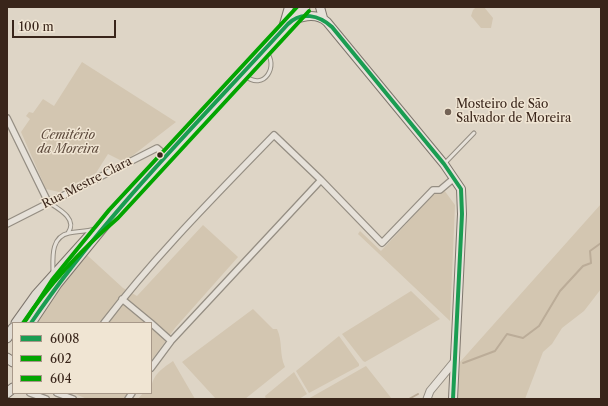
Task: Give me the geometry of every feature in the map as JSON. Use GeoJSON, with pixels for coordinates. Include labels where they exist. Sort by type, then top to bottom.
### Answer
{"type":"FeatureCollection","features":[{"type":"Feature","properties":{"kind":"main road"},"geometry":{"type":"LineString","coordinates":[[281,32],[289,7]]}},
{"type":"Feature","properties":{"kind":"main road"},"geometry":{"type":"LineString","coordinates":[[32,322],[57,284],[114,214],[305,7]]}},
{"type":"Feature","properties":{"kind":"main road"},"geometry":{"type":"LineString","coordinates":[[320,7],[323,18],[444,164],[461,189],[462,198],[453,399]]}},
{"type":"Feature","properties":{"kind":"main road"},"geometry":{"type":"LineString","coordinates":[[293,20],[304,16],[323,18]]}},
{"type":"Feature","properties":{"kind":"main road"},"geometry":{"type":"LineString","coordinates":[[17,322],[36,295],[53,275],[95,229],[114,214]]}},
{"type":"Feature","properties":{"kind":"street"},"geometry":{"type":"LineString","coordinates":[[7,118],[48,202]]}},
{"type":"Feature","properties":{"kind":"street"},"geometry":{"type":"LineString","coordinates":[[105,322],[122,299],[206,205],[274,135],[321,180],[382,243],[433,190],[440,190],[453,178]]}},
{"type":"Feature","properties":{"kind":"street","name":"Rua Mestre Clara"},"geometry":{"type":"LineString","coordinates":[[7,224],[157,148],[166,156]]}},
{"type":"Feature","properties":{"kind":"street"},"geometry":{"type":"LineString","coordinates":[[152,367],[171,341],[321,180]]}},
{"type":"Feature","properties":{"kind":"street"},"geometry":{"type":"LineString","coordinates":[[122,299],[150,322]]}},
{"type":"Feature","properties":{"kind":"street"},"geometry":{"type":"LineString","coordinates":[[152,324],[171,341]]}},
{"type":"Feature","properties":{"kind":"street"},"geometry":{"type":"LineString","coordinates":[[428,399],[430,391],[454,362]]}},
{"type":"Feature","properties":{"kind":"street"},"geometry":{"type":"LineString","coordinates":[[33,394],[46,399]]}},
{"type":"Feature","properties":{"kind":"street"},"geometry":{"type":"LineString","coordinates":[[60,394],[73,399]]}},
{"type":"Feature","properties":{"kind":"lane"},"geometry":{"type":"LineString","coordinates":[[243,74],[248,79],[256,80],[262,80],[268,77],[270,62],[268,55],[264,51]]}},
{"type":"Feature","properties":{"kind":"lane"},"geometry":{"type":"LineString","coordinates":[[444,164],[474,133]]}},
{"type":"Feature","properties":{"kind":"lane"},"geometry":{"type":"LineString","coordinates":[[48,202],[60,209],[72,223],[72,228],[68,233],[58,239],[53,249],[53,275]]}},
{"type":"Feature","properties":{"kind":"lane"},"geometry":{"type":"LineString","coordinates":[[68,233],[83,233],[95,229]]}},
{"type":"Feature","properties":{"kind":"green space"},"geometry":{"type":"Polygon","coordinates":[[[476,7],[484,7],[493,18],[491,28],[481,28],[471,16],[476,7]]]}},
{"type":"Feature","properties":{"kind":"green space","name":"Cemitério da Moreira"},"geometry":{"type":"Polygon","coordinates":[[[82,62],[176,122],[132,156],[122,161],[108,154],[96,173],[59,192],[46,189],[21,132],[30,119],[26,116],[29,112],[33,113],[43,99],[54,106],[82,62]]]}},
{"type":"Feature","properties":{"kind":"green space"},"geometry":{"type":"Polygon","coordinates":[[[444,190],[455,205],[450,321],[358,234],[360,231],[381,251],[433,195],[444,190]]]}},
{"type":"Feature","properties":{"kind":"green space"},"geometry":{"type":"Polygon","coordinates":[[[601,204],[601,289],[584,311],[562,328],[552,344],[543,352],[525,399],[457,399],[460,362],[601,204]]]}},
{"type":"Feature","properties":{"kind":"green space"},"geometry":{"type":"Polygon","coordinates":[[[203,225],[238,257],[175,328],[152,360],[152,322],[37,322],[46,305],[87,255],[123,288],[137,296],[203,225]]]}},
{"type":"Feature","properties":{"kind":"green space"},"geometry":{"type":"Polygon","coordinates":[[[63,271],[29,322],[22,322],[44,292],[63,271]]]}},
{"type":"Feature","properties":{"kind":"green space"},"geometry":{"type":"Polygon","coordinates":[[[411,291],[440,319],[365,362],[363,361],[342,334],[411,291]]]}},
{"type":"Feature","properties":{"kind":"green space"},"geometry":{"type":"Polygon","coordinates":[[[253,309],[273,329],[277,329],[285,367],[245,399],[216,399],[182,362],[253,309]]]}},
{"type":"Feature","properties":{"kind":"green space"},"geometry":{"type":"Polygon","coordinates":[[[339,336],[359,366],[309,393],[296,371],[339,336]]]}},
{"type":"Feature","properties":{"kind":"green space"},"geometry":{"type":"Polygon","coordinates":[[[173,361],[195,399],[138,399],[142,394],[152,394],[153,382],[157,374],[173,361]]]}},
{"type":"Feature","properties":{"kind":"green space"},"geometry":{"type":"Polygon","coordinates":[[[366,366],[392,399],[308,399],[366,366]]]}},
{"type":"Feature","properties":{"kind":"green space"},"geometry":{"type":"Polygon","coordinates":[[[294,372],[307,394],[299,399],[266,399],[265,396],[294,372]]]}},
{"type":"Feature","properties":{"kind":"green space"},"geometry":{"type":"Polygon","coordinates":[[[75,394],[127,394],[124,399],[87,399],[75,394]]]}},
{"type":"Feature","properties":{"kind":"waterway"},"geometry":{"type":"LineString","coordinates":[[463,363],[495,351],[507,334],[523,338],[539,326],[560,291],[583,266],[591,263],[590,251],[601,243]]}},
{"type":"Feature","properties":{"kind":"waterway"},"geometry":{"type":"LineString","coordinates":[[409,399],[418,394]]}},
{"type":"Feature","properties":{"kind":"transit line","name":"604"},"geometry":{"type":"LineString","coordinates":[[26,320],[52,280],[109,210],[297,7]]}},
{"type":"Feature","properties":{"kind":"transit line","name":"602"},"geometry":{"type":"LineString","coordinates":[[24,322],[55,280],[118,218],[309,11]]}},
{"type":"Feature","properties":{"kind":"transit line","name":"6008"},"geometry":{"type":"LineString","coordinates":[[32,322],[90,244],[121,206],[288,24],[299,17],[316,17],[332,27],[444,164],[461,189],[462,214],[453,399]]}},
{"type":"Feature","properties":{"kind":"place","name":"Mosteiro de São Salvador de Moreira"},"geometry":{"type":"Point","coordinates":[448,112]}}]}
